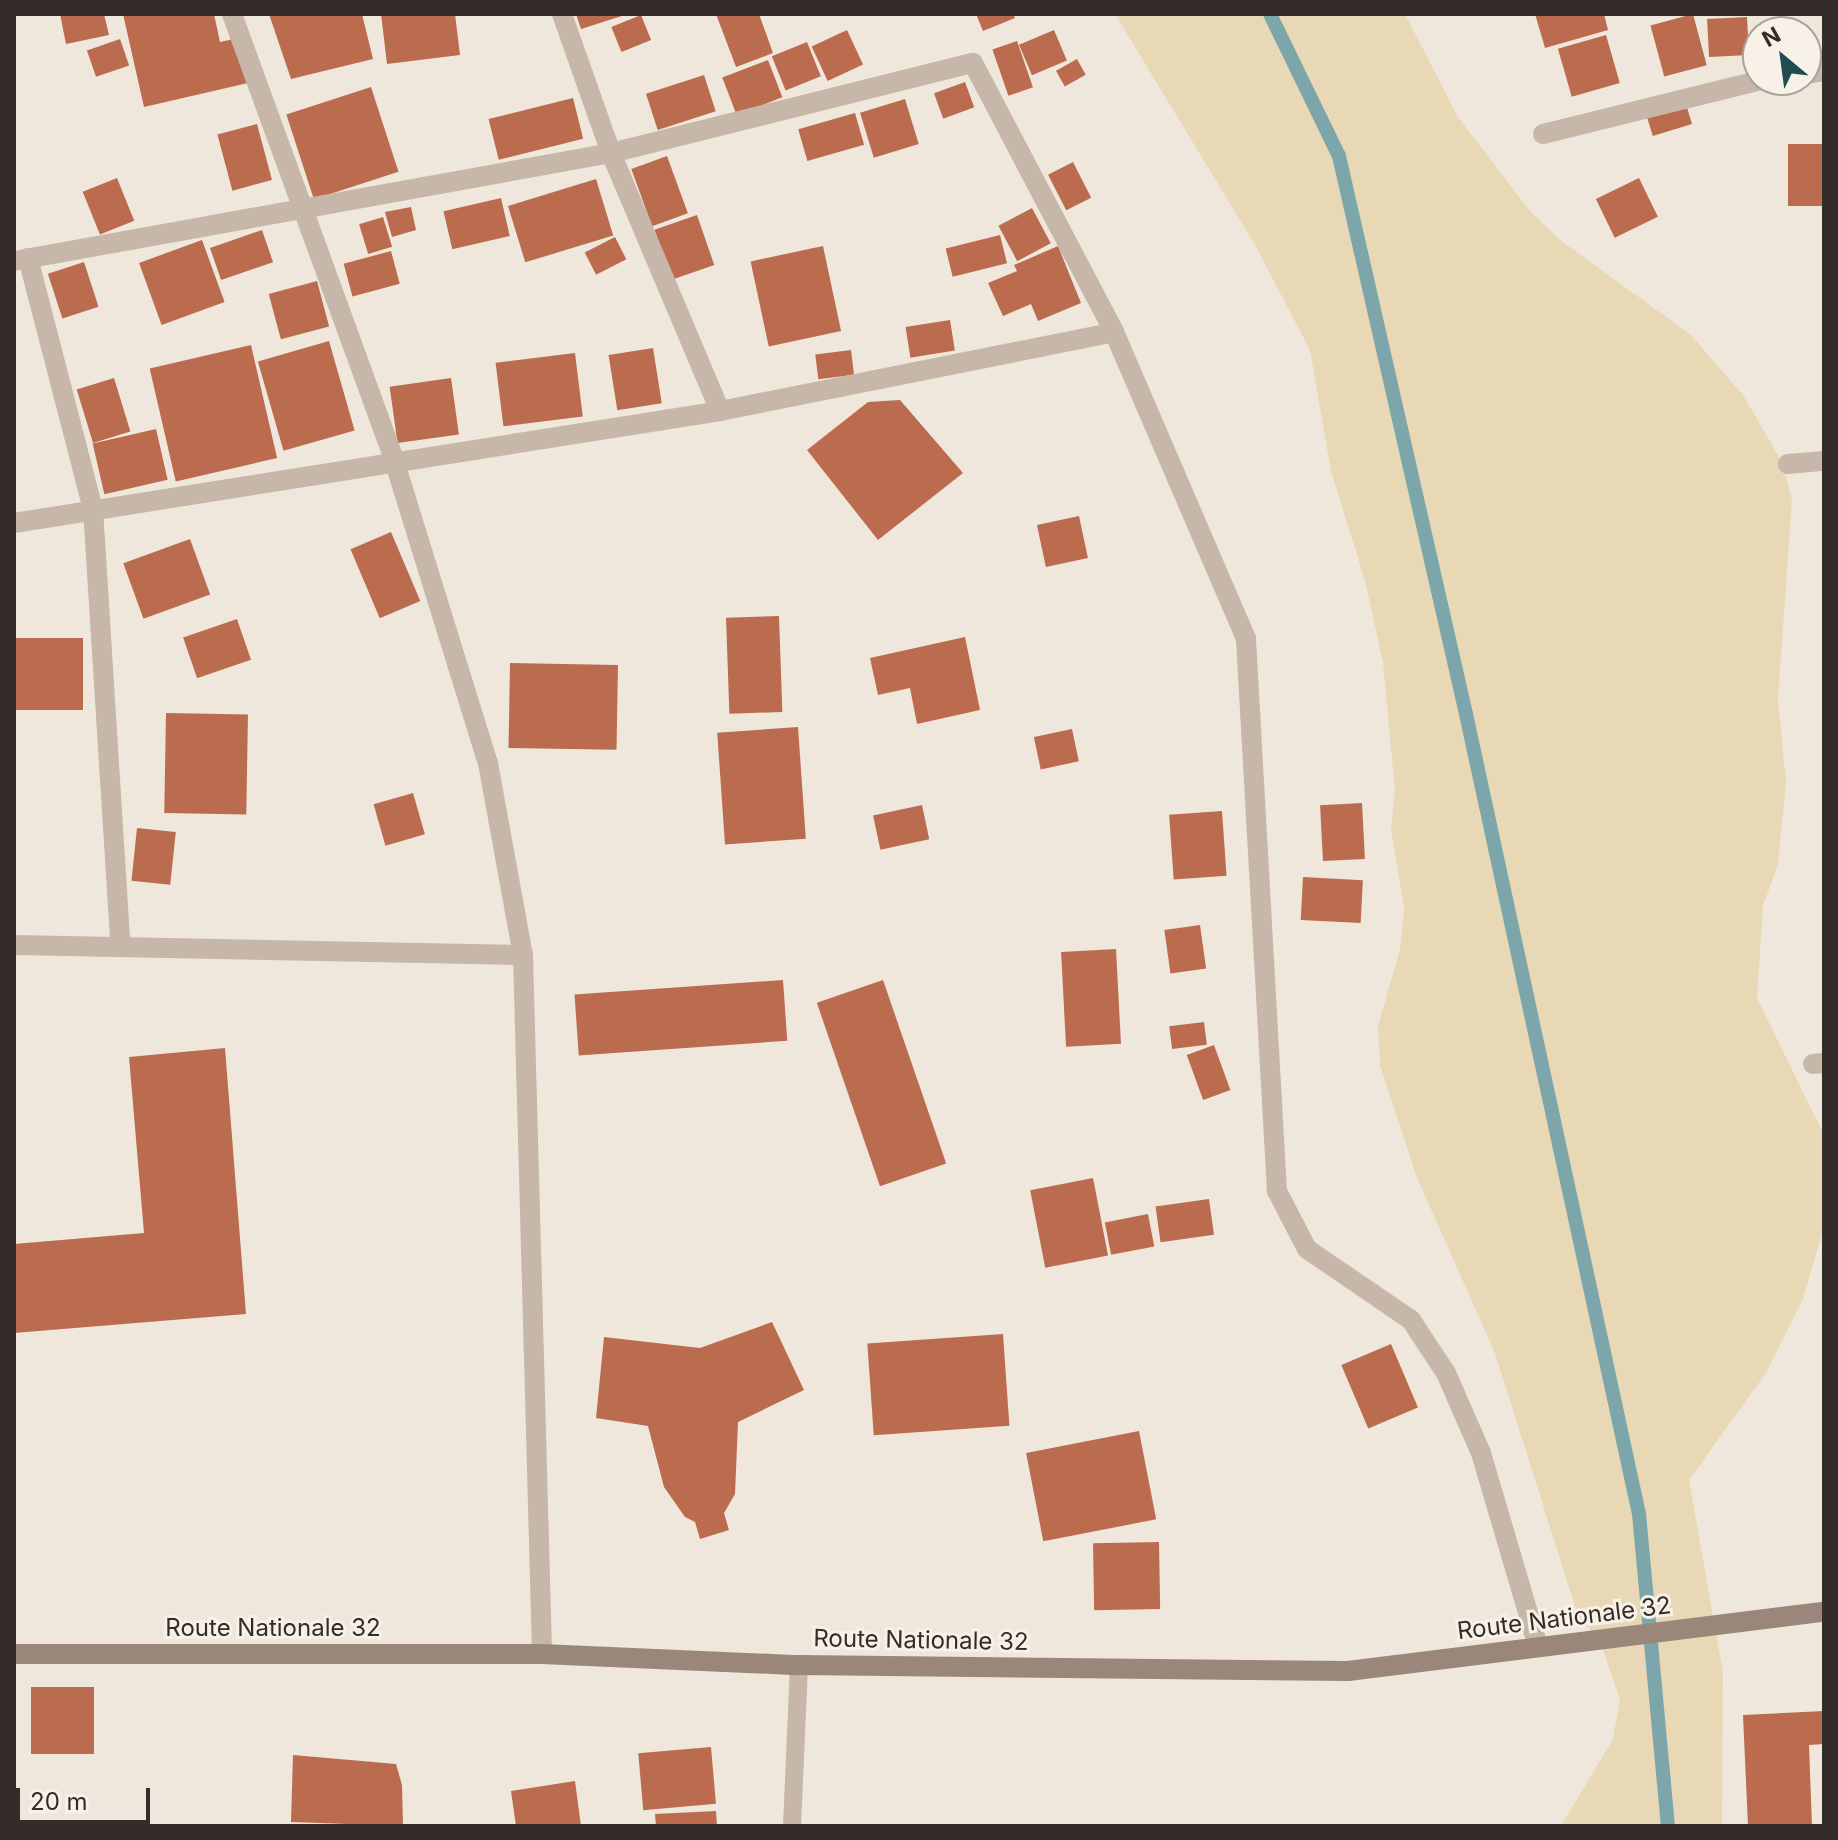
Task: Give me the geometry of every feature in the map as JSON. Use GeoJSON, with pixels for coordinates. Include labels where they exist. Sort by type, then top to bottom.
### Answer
{"type":"FeatureCollection","features":[{"type":"Feature","properties":{"kind":"street"},"geometry":{"type":"LineString","coordinates":[[232,14],[394,460],[488,763],[523,955],[542,1654]]}},
{"type":"Feature","properties":{"kind":"street"},"geometry":{"type":"LineString","coordinates":[[562,14],[611,153],[720,411]]}},
{"type":"Feature","properties":{"kind":"street"},"geometry":{"type":"LineString","coordinates":[[120,944],[93,509],[21,260],[611,153],[973,63],[1114,332],[1246,639],[1277,1191],[1307,1249],[1411,1320],[1446,1373],[1481,1453],[1538,1647]]}},
{"type":"Feature","properties":{"kind":"street"},"geometry":{"type":"LineString","coordinates":[[1543,134],[1742,85]]}},
{"type":"Feature","properties":{"kind":"street"},"geometry":{"type":"LineString","coordinates":[[14,523],[394,460],[720,411],[1114,332]]}},
{"type":"Feature","properties":{"kind":"street"},"geometry":{"type":"LineString","coordinates":[[1788,464],[1824,461]]}},
{"type":"Feature","properties":{"kind":"street"},"geometry":{"type":"LineString","coordinates":[[14,945],[120,944],[523,955]]}},
{"type":"Feature","properties":{"kind":"street","name":"Route Nationale 32"},"geometry":{"type":"LineString","coordinates":[[14,1654],[542,1654],[799,1665],[1348,1671],[1824,1612]]}},
{"type":"Feature","properties":{"kind":"lane"},"geometry":{"type":"LineString","coordinates":[[792,1826],[799,1665]]}},
{"type":"Feature","properties":{"kind":"sand"},"geometry":{"type":"Polygon","coordinates":[[[1115,14],[1405,14],[1458,117],[1529,210],[1560,240],[1691,335],[1743,395],[1782,462],[1792,500],[1778,700],[1786,782],[1778,864],[1763,906],[1757,998],[1824,1135],[1824,1227],[1803,1299],[1766,1373],[1689,1480],[1723,1673],[1722,1826],[1561,1826],[1613,1739],[1620,1700],[1599,1638],[1579,1619],[1495,1353],[1417,1178],[1380,1065],[1378,1026],[1400,950],[1404,908],[1391,829],[1395,791],[1383,663],[1366,584],[1331,471],[1310,350],[1255,245],[1115,14]]]}},
{"type":"Feature","properties":{"kind":"building"},"geometry":{"type":"Polygon","coordinates":[[[60,14],[104,14],[109,35],[66,44],[60,14]]]}},
{"type":"Feature","properties":{"kind":"building"},"geometry":{"type":"Polygon","coordinates":[[[123,14],[214,14],[220,42],[238,38],[248,83],[144,107],[123,14]]]}},
{"type":"Feature","properties":{"kind":"building"},"geometry":{"type":"Polygon","coordinates":[[[269,14],[362,14],[373,59],[291,79],[269,14]]]}},
{"type":"Feature","properties":{"kind":"building"},"geometry":{"type":"Polygon","coordinates":[[[381,14],[455,14],[460,55],[387,64],[381,14]]]}},
{"type":"Feature","properties":{"kind":"building"},"geometry":{"type":"Polygon","coordinates":[[[576,14],[625,14],[625,15],[581,29],[576,14]]]}},
{"type":"Feature","properties":{"kind":"building"},"geometry":{"type":"Polygon","coordinates":[[[716,14],[759,14],[773,53],[736,67],[716,14]]]}},
{"type":"Feature","properties":{"kind":"building"},"geometry":{"type":"Polygon","coordinates":[[[976,14],[1013,14],[1015,18],[983,31],[976,14]]]}},
{"type":"Feature","properties":{"kind":"building"},"geometry":{"type":"Polygon","coordinates":[[[1535,14],[1604,14],[1608,30],[1545,48],[1535,14]]]}},
{"type":"Feature","properties":{"kind":"building"},"geometry":{"type":"Polygon","coordinates":[[[1693,14],[1707,65],[1664,77],[1650,25],[1693,14]]]}},
{"type":"Feature","properties":{"kind":"building"},"geometry":{"type":"Polygon","coordinates":[[[641,15],[651,40],[621,52],[611,27],[641,15]]]}},
{"type":"Feature","properties":{"kind":"building"},"geometry":{"type":"Polygon","coordinates":[[[1742,17],[1742,55],[1709,57],[1707,19],[1742,17]]]}},
{"type":"Feature","properties":{"kind":"building"},"geometry":{"type":"Polygon","coordinates":[[[847,30],[863,64],[828,81],[812,46],[847,30]]]}},
{"type":"Feature","properties":{"kind":"building"},"geometry":{"type":"Polygon","coordinates":[[[1054,30],[1067,60],[1032,75],[1019,45],[1054,30]]]}},
{"type":"Feature","properties":{"kind":"building"},"geometry":{"type":"Polygon","coordinates":[[[1606,35],[1620,83],[1572,97],[1558,49],[1606,35]]]}},
{"type":"Feature","properties":{"kind":"building"},"geometry":{"type":"Polygon","coordinates":[[[120,39],[129,65],[96,77],[87,50],[120,39]]]}},
{"type":"Feature","properties":{"kind":"building"},"geometry":{"type":"Polygon","coordinates":[[[1017,41],[1033,87],[1008,96],[992,49],[1017,41]]]}},
{"type":"Feature","properties":{"kind":"building"},"geometry":{"type":"Polygon","coordinates":[[[807,42],[821,76],[786,91],[772,56],[807,42]]]}},
{"type":"Feature","properties":{"kind":"building"},"geometry":{"type":"Polygon","coordinates":[[[1077,59],[1086,75],[1065,86],[1056,71],[1077,59]]]}},
{"type":"Feature","properties":{"kind":"building"},"geometry":{"type":"Polygon","coordinates":[[[768,60],[782,97],[737,115],[722,78],[768,60]]]}},
{"type":"Feature","properties":{"kind":"building"},"geometry":{"type":"Polygon","coordinates":[[[704,75],[716,111],[658,130],[646,94],[704,75]]]}},
{"type":"Feature","properties":{"kind":"building"},"geometry":{"type":"Polygon","coordinates":[[[965,82],[974,107],[943,119],[934,93],[965,82]]]}},
{"type":"Feature","properties":{"kind":"building"},"geometry":{"type":"Polygon","coordinates":[[[371,87],[399,172],[314,199],[286,115],[371,87]]]}},
{"type":"Feature","properties":{"kind":"building"},"geometry":{"type":"Polygon","coordinates":[[[573,98],[583,139],[499,160],[489,119],[573,98]]]}},
{"type":"Feature","properties":{"kind":"building"},"geometry":{"type":"Polygon","coordinates":[[[905,99],[919,144],[874,158],[860,113],[905,99]]]}},
{"type":"Feature","properties":{"kind":"building"},"geometry":{"type":"Polygon","coordinates":[[[1685,101],[1692,124],[1653,136],[1646,113],[1685,101]]]}},
{"type":"Feature","properties":{"kind":"building"},"geometry":{"type":"Polygon","coordinates":[[[855,113],[864,145],[807,161],[798,129],[855,113]]]}},
{"type":"Feature","properties":{"kind":"building"},"geometry":{"type":"Polygon","coordinates":[[[257,124],[272,180],[232,191],[217,135],[257,124]]]}},
{"type":"Feature","properties":{"kind":"building"},"geometry":{"type":"Polygon","coordinates":[[[1788,144],[1824,144],[1824,206],[1788,206],[1788,144]]]}},
{"type":"Feature","properties":{"kind":"building"},"geometry":{"type":"Polygon","coordinates":[[[667,156],[688,213],[652,226],[631,169],[667,156]]]}},
{"type":"Feature","properties":{"kind":"building"},"geometry":{"type":"Polygon","coordinates":[[[1073,162],[1091,198],[1066,210],[1048,175],[1073,162]]]}},
{"type":"Feature","properties":{"kind":"building"},"geometry":{"type":"Polygon","coordinates":[[[117,178],[134,221],[100,235],[83,192],[117,178]]]}},
{"type":"Feature","properties":{"kind":"building"},"geometry":{"type":"Polygon","coordinates":[[[1639,178],[1658,217],[1615,238],[1596,199],[1639,178]]]}},
{"type":"Feature","properties":{"kind":"building"},"geometry":{"type":"Polygon","coordinates":[[[596,179],[613,235],[525,262],[508,206],[596,179]]]}},
{"type":"Feature","properties":{"kind":"building"},"geometry":{"type":"Polygon","coordinates":[[[501,198],[510,236],[452,249],[444,211],[501,198]]]}},
{"type":"Feature","properties":{"kind":"building"},"geometry":{"type":"Polygon","coordinates":[[[411,207],[416,230],[392,237],[385,212],[411,207]]]}},
{"type":"Feature","properties":{"kind":"building"},"geometry":{"type":"Polygon","coordinates":[[[1032,208],[1051,243],[1017,261],[998,226],[1032,208]]]}},
{"type":"Feature","properties":{"kind":"building"},"geometry":{"type":"Polygon","coordinates":[[[697,215],[714,265],[672,280],[654,230],[697,215]]]}},
{"type":"Feature","properties":{"kind":"building"},"geometry":{"type":"Polygon","coordinates":[[[383,217],[392,247],[368,254],[359,224],[383,217]]]}},
{"type":"Feature","properties":{"kind":"building"},"geometry":{"type":"Polygon","coordinates":[[[262,230],[273,262],[221,280],[210,248],[262,230]]]}},
{"type":"Feature","properties":{"kind":"building"},"geometry":{"type":"Polygon","coordinates":[[[1000,235],[1007,263],[953,277],[946,249],[1000,235]]]}},
{"type":"Feature","properties":{"kind":"building"},"geometry":{"type":"Polygon","coordinates":[[[615,237],[626,259],[596,275],[585,252],[615,237]]]}},
{"type":"Feature","properties":{"kind":"building"},"geometry":{"type":"Polygon","coordinates":[[[202,240],[225,302],[162,325],[139,263],[202,240]]]}},
{"type":"Feature","properties":{"kind":"building"},"geometry":{"type":"Polygon","coordinates":[[[823,246],[841,331],[769,346],[751,261],[823,246]]]}},
{"type":"Feature","properties":{"kind":"building"},"geometry":{"type":"Polygon","coordinates":[[[1058,246],[1081,303],[1038,321],[1031,304],[1003,316],[988,283],[1017,271],[1014,265],[1058,246]]]}},
{"type":"Feature","properties":{"kind":"building"},"geometry":{"type":"Polygon","coordinates":[[[391,251],[400,284],[352,297],[344,264],[391,251]]]}},
{"type":"Feature","properties":{"kind":"building"},"geometry":{"type":"Polygon","coordinates":[[[84,262],[99,307],[62,318],[48,274],[84,262]]]}},
{"type":"Feature","properties":{"kind":"building"},"geometry":{"type":"Polygon","coordinates":[[[317,281],[329,326],[281,339],[269,294],[317,281]]]}},
{"type":"Feature","properties":{"kind":"building"},"geometry":{"type":"Polygon","coordinates":[[[950,320],[955,351],[910,358],[906,327],[950,320]]]}},
{"type":"Feature","properties":{"kind":"building"},"geometry":{"type":"Polygon","coordinates":[[[329,341],[355,430],[284,451],[258,361],[329,341]]]}},
{"type":"Feature","properties":{"kind":"building"},"geometry":{"type":"Polygon","coordinates":[[[251,345],[277,458],[176,481],[150,368],[251,345]]]}},
{"type":"Feature","properties":{"kind":"building"},"geometry":{"type":"Polygon","coordinates":[[[653,348],[662,403],[617,410],[609,355],[653,348]]]}},
{"type":"Feature","properties":{"kind":"building"},"geometry":{"type":"Polygon","coordinates":[[[851,350],[854,375],[818,379],[815,354],[851,350]]]}},
{"type":"Feature","properties":{"kind":"building"},"geometry":{"type":"Polygon","coordinates":[[[575,353],[583,417],[503,426],[496,363],[575,353]]]}},
{"type":"Feature","properties":{"kind":"building"},"geometry":{"type":"Polygon","coordinates":[[[114,378],[130,432],[93,443],[77,389],[114,378]]]}},
{"type":"Feature","properties":{"kind":"building"},"geometry":{"type":"Polygon","coordinates":[[[451,378],[459,434],[398,443],[390,387],[451,378]]]}},
{"type":"Feature","properties":{"kind":"building"},"geometry":{"type":"Polygon","coordinates":[[[900,400],[963,473],[878,540],[807,450],[868,402],[900,400]]]}},
{"type":"Feature","properties":{"kind":"building"},"geometry":{"type":"Polygon","coordinates":[[[156,429],[168,480],[104,494],[93,444],[156,429]]]}},
{"type":"Feature","properties":{"kind":"building"},"geometry":{"type":"Polygon","coordinates":[[[1079,516],[1088,558],[1046,567],[1037,525],[1079,516]]]}},
{"type":"Feature","properties":{"kind":"building"},"geometry":{"type":"Polygon","coordinates":[[[391,532],[420,601],[380,618],[350,549],[391,532]]]}},
{"type":"Feature","properties":{"kind":"building"},"geometry":{"type":"Polygon","coordinates":[[[190,539],[210,594],[143,619],[123,563],[190,539]]]}},
{"type":"Feature","properties":{"kind":"building"},"geometry":{"type":"Polygon","coordinates":[[[779,616],[782,712],[729,714],[726,618],[779,616]]]}},
{"type":"Feature","properties":{"kind":"building"},"geometry":{"type":"Polygon","coordinates":[[[237,619],[251,660],[197,678],[183,638],[237,619]]]}},
{"type":"Feature","properties":{"kind":"building"},"geometry":{"type":"Polygon","coordinates":[[[965,637],[980,710],[917,724],[910,688],[878,695],[870,658],[965,637]]]}},
{"type":"Feature","properties":{"kind":"building"},"geometry":{"type":"Polygon","coordinates":[[[14,638],[83,638],[83,710],[14,710],[14,638]]]}},
{"type":"Feature","properties":{"kind":"building"},"geometry":{"type":"Polygon","coordinates":[[[510,663],[618,665],[617,750],[509,748],[510,663]]]}},
{"type":"Feature","properties":{"kind":"building"},"geometry":{"type":"Polygon","coordinates":[[[166,713],[248,714],[246,814],[164,813],[166,713]]]}},
{"type":"Feature","properties":{"kind":"building"},"geometry":{"type":"Polygon","coordinates":[[[798,727],[806,839],[725,844],[717,733],[798,727]]]}},
{"type":"Feature","properties":{"kind":"building"},"geometry":{"type":"Polygon","coordinates":[[[1072,729],[1079,761],[1041,769],[1034,737],[1072,729]]]}},
{"type":"Feature","properties":{"kind":"building"},"geometry":{"type":"Polygon","coordinates":[[[413,793],[425,834],[385,846],[374,804],[413,793]]]}},
{"type":"Feature","properties":{"kind":"building"},"geometry":{"type":"Polygon","coordinates":[[[1362,803],[1365,859],[1323,861],[1320,805],[1362,803]]]}},
{"type":"Feature","properties":{"kind":"building"},"geometry":{"type":"Polygon","coordinates":[[[922,805],[929,839],[880,850],[873,815],[922,805]]]}},
{"type":"Feature","properties":{"kind":"building"},"geometry":{"type":"Polygon","coordinates":[[[1222,811],[1227,876],[1174,880],[1169,815],[1222,811]]]}},
{"type":"Feature","properties":{"kind":"building"},"geometry":{"type":"Polygon","coordinates":[[[137,828],[176,832],[170,885],[131,881],[137,828]]]}},
{"type":"Feature","properties":{"kind":"building"},"geometry":{"type":"Polygon","coordinates":[[[1303,877],[1363,880],[1361,923],[1301,920],[1303,877]]]}},
{"type":"Feature","properties":{"kind":"building"},"geometry":{"type":"Polygon","coordinates":[[[1200,925],[1206,969],[1170,974],[1164,930],[1200,925]]]}},
{"type":"Feature","properties":{"kind":"building"},"geometry":{"type":"Polygon","coordinates":[[[1116,949],[1121,1044],[1066,1047],[1061,952],[1116,949]]]}},
{"type":"Feature","properties":{"kind":"building"},"geometry":{"type":"Polygon","coordinates":[[[783,980],[787,1041],[579,1055],[575,995],[783,980]]]}},
{"type":"Feature","properties":{"kind":"building"},"geometry":{"type":"Polygon","coordinates":[[[883,980],[946,1163],[880,1186],[817,1003],[883,980]]]}},
{"type":"Feature","properties":{"kind":"building"},"geometry":{"type":"Polygon","coordinates":[[[1204,1022],[1207,1045],[1172,1049],[1169,1026],[1204,1022]]]}},
{"type":"Feature","properties":{"kind":"building"},"geometry":{"type":"Polygon","coordinates":[[[1214,1045],[1230,1090],[1203,1100],[1187,1055],[1214,1045]]]}},
{"type":"Feature","properties":{"kind":"building"},"geometry":{"type":"Polygon","coordinates":[[[225,1048],[246,1314],[14,1333],[14,1244],[144,1233],[129,1057],[225,1048]]]}},
{"type":"Feature","properties":{"kind":"building"},"geometry":{"type":"Polygon","coordinates":[[[1093,1178],[1108,1256],[1045,1268],[1030,1190],[1093,1178]]]}},
{"type":"Feature","properties":{"kind":"building"},"geometry":{"type":"Polygon","coordinates":[[[1209,1199],[1214,1235],[1161,1242],[1156,1207],[1209,1199]]]}},
{"type":"Feature","properties":{"kind":"building"},"geometry":{"type":"Polygon","coordinates":[[[1148,1214],[1154,1246],[1111,1255],[1105,1222],[1148,1214]]]}},
{"type":"Feature","properties":{"kind":"building"},"geometry":{"type":"Polygon","coordinates":[[[772,1322],[804,1390],[738,1422],[735,1494],[724,1513],[729,1530],[700,1539],[695,1522],[685,1517],[664,1487],[648,1426],[596,1418],[604,1337],[700,1348],[772,1322]]]}},
{"type":"Feature","properties":{"kind":"building"},"geometry":{"type":"Polygon","coordinates":[[[1003,1334],[1009,1426],[874,1435],[867,1343],[1003,1334]]]}},
{"type":"Feature","properties":{"kind":"building"},"geometry":{"type":"Polygon","coordinates":[[[1391,1344],[1418,1408],[1368,1429],[1341,1365],[1391,1344]]]}},
{"type":"Feature","properties":{"kind":"building"},"geometry":{"type":"Polygon","coordinates":[[[1139,1431],[1156,1519],[1043,1541],[1026,1453],[1139,1431]]]}},
{"type":"Feature","properties":{"kind":"building"},"geometry":{"type":"Polygon","coordinates":[[[1159,1542],[1160,1609],[1094,1610],[1093,1543],[1159,1542]]]}},
{"type":"Feature","properties":{"kind":"building"},"geometry":{"type":"Polygon","coordinates":[[[31,1687],[94,1687],[94,1754],[31,1754],[31,1687]]]}},
{"type":"Feature","properties":{"kind":"building"},"geometry":{"type":"Polygon","coordinates":[[[1824,1711],[1824,1744],[1809,1745],[1812,1826],[1748,1826],[1743,1715],[1824,1711]]]}},
{"type":"Feature","properties":{"kind":"building"},"geometry":{"type":"Polygon","coordinates":[[[711,1747],[716,1804],[643,1810],[638,1753],[711,1747]]]}},
{"type":"Feature","properties":{"kind":"building"},"geometry":{"type":"Polygon","coordinates":[[[293,1755],[396,1764],[402,1785],[403,1826],[291,1822],[293,1755]]]}},
{"type":"Feature","properties":{"kind":"building"},"geometry":{"type":"Polygon","coordinates":[[[575,1781],[581,1826],[516,1826],[511,1791],[575,1781]]]}},
{"type":"Feature","properties":{"kind":"building"},"geometry":{"type":"Polygon","coordinates":[[[716,1811],[717,1826],[656,1826],[655,1814],[716,1811]]]}},
{"type":"Feature","properties":{"kind":"waterway"},"geometry":{"type":"LineString","coordinates":[[1270,14],[1339,156],[1466,714],[1639,1514],[1668,1826]]}}]}
